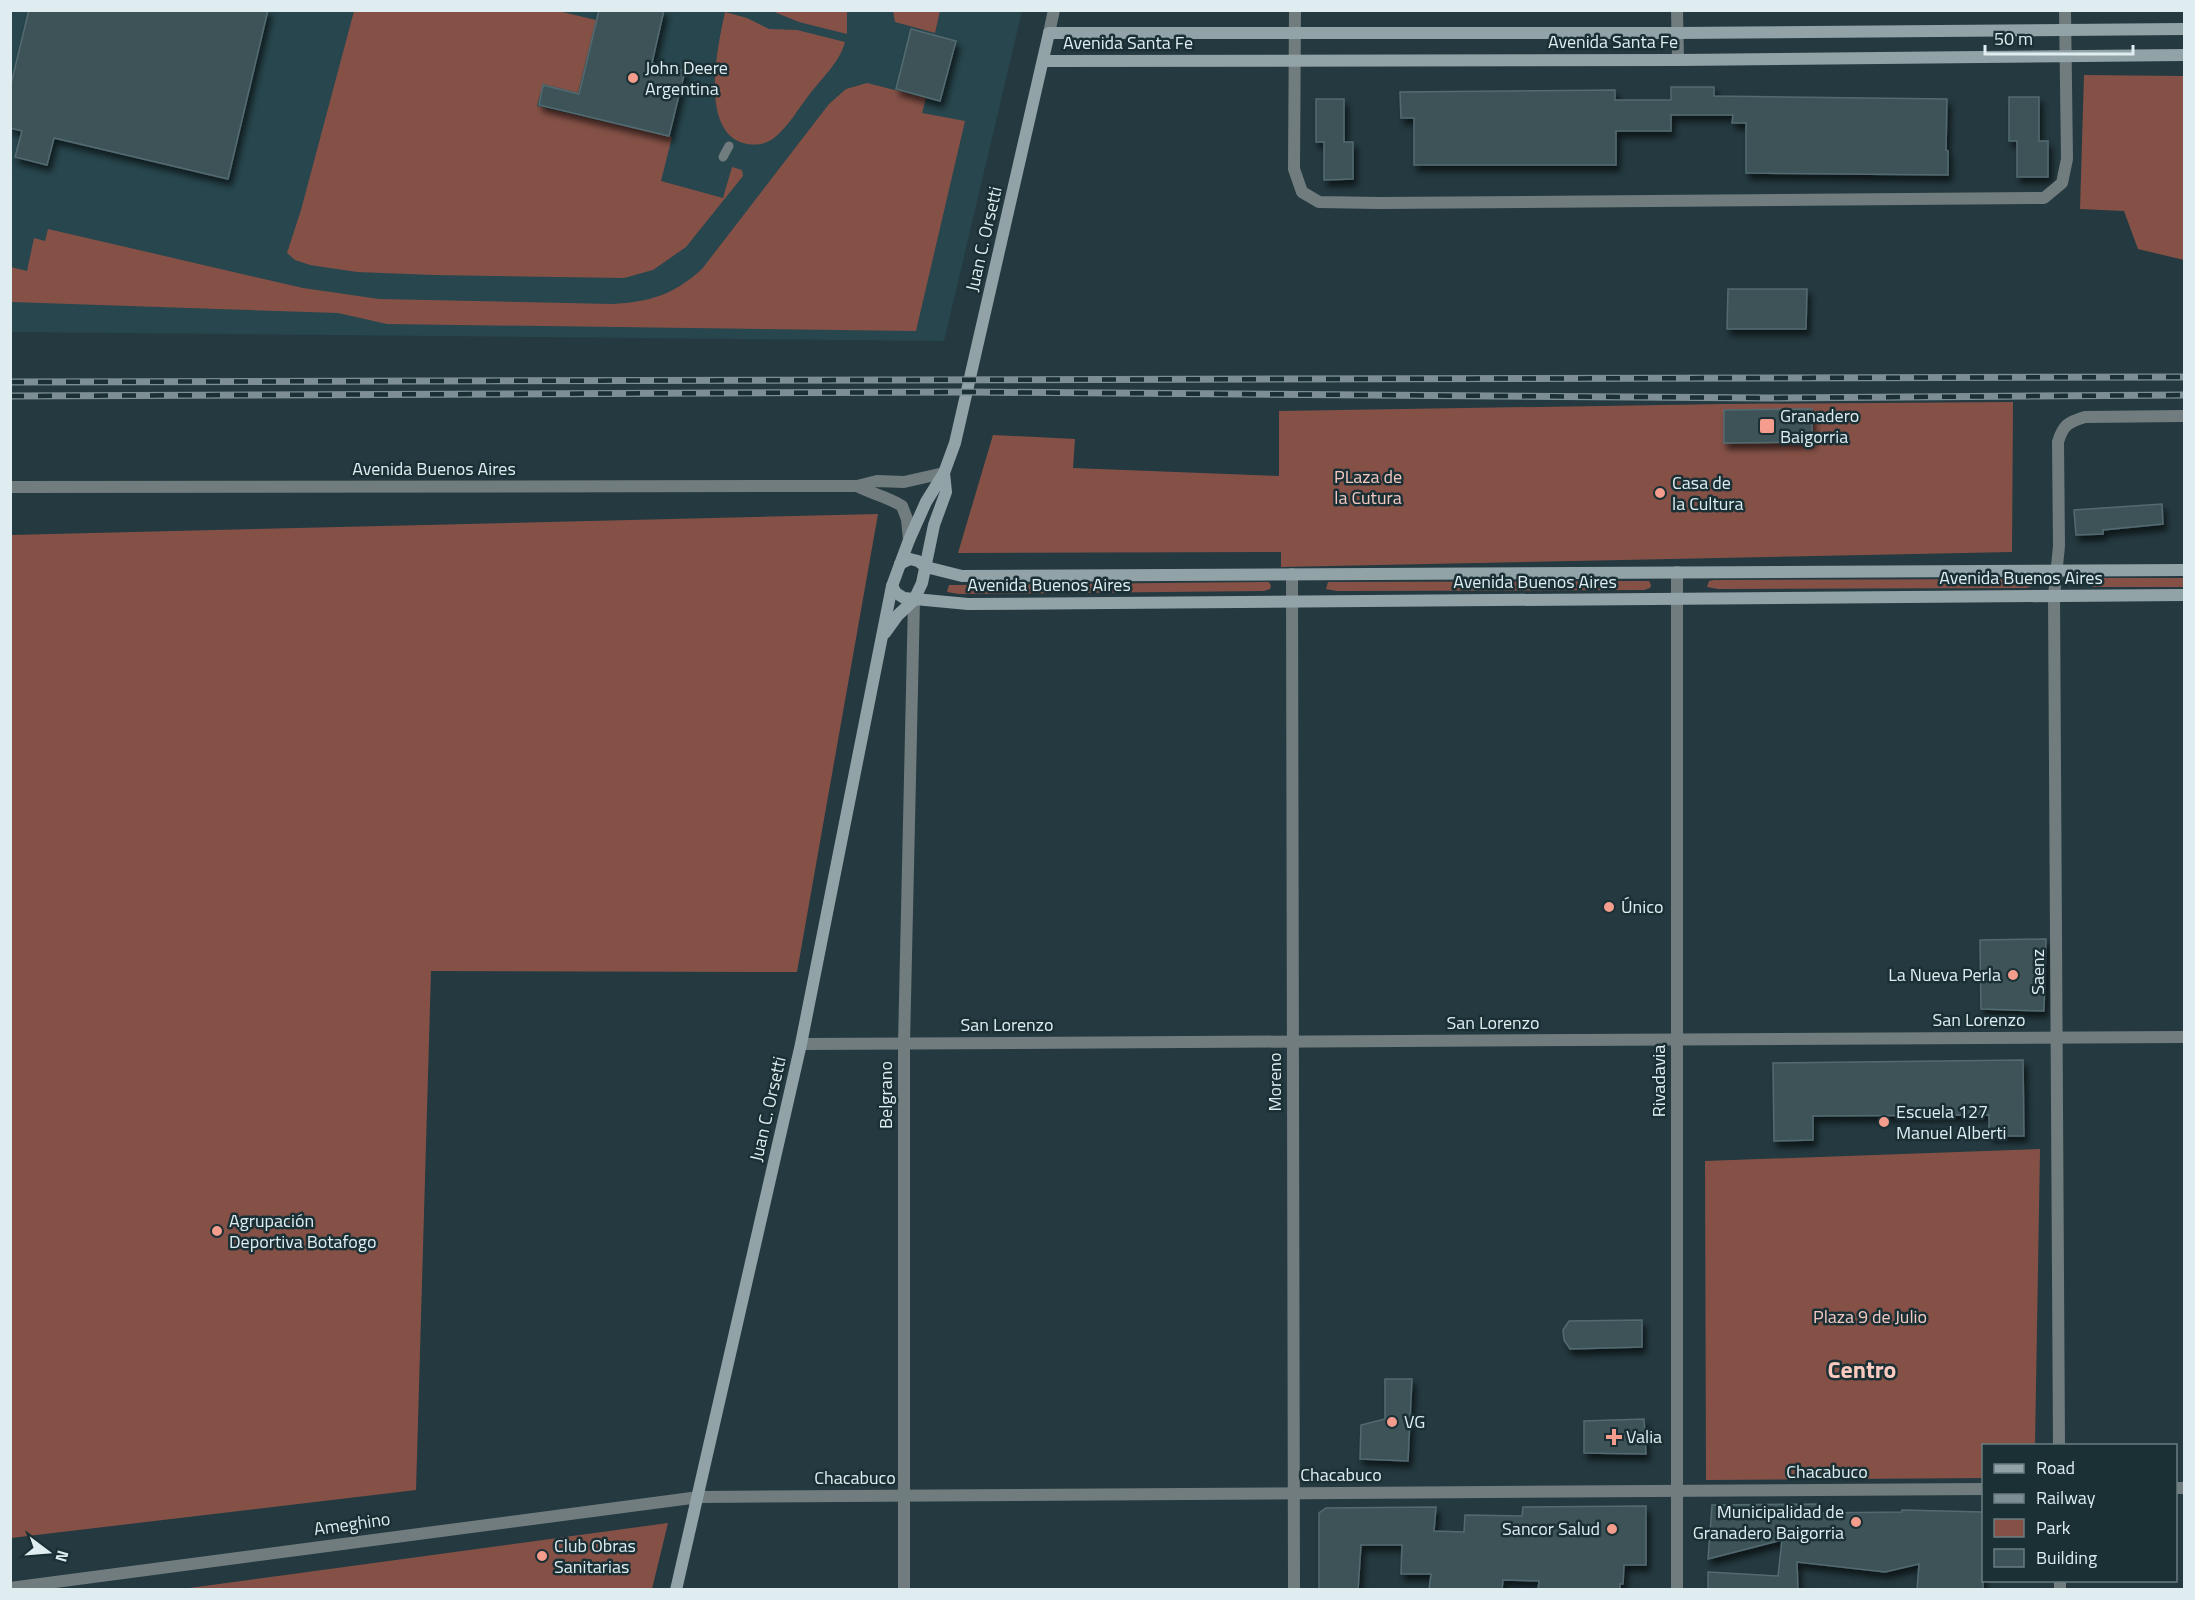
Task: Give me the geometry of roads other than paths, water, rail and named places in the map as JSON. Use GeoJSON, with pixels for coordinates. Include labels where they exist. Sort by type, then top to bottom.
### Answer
{"type":"FeatureCollection","features":[{"type":"Feature","properties":{"kind":"main road","name":"Avenida Santa Fe"},"geometry":{"type":"LineString","coordinates":[[1049,33],[1677,33],[2184,29]]}},
{"type":"Feature","properties":{"kind":"main road","name":"Juan C. Orsetti"},"geometry":{"type":"LineString","coordinates":[[676,1590],[801,1044],[892,586],[926,502],[945,473],[971,380],[1049,33]]}},
{"type":"Feature","properties":{"kind":"main road","name":"Avenida Santa Fe"},"geometry":{"type":"LineString","coordinates":[[1042,61],[1678,60],[2184,55]]}},
{"type":"Feature","properties":{"kind":"main road","name":"Juan C. Orsetti"},"geometry":{"type":"LineString","coordinates":[[884,634],[898,615],[914,600],[926,567],[934,525],[946,492],[945,473]]}},
{"type":"Feature","properties":{"kind":"main road","name":"Avenida Buenos Aires"},"geometry":{"type":"LineString","coordinates":[[900,564],[910,559],[926,567],[962,576],[2184,570]]}},
{"type":"Feature","properties":{"kind":"main road","name":"Avenida Buenos Aires"},"geometry":{"type":"LineString","coordinates":[[892,586],[896,593],[904,598],[968,604],[2184,595]]}},
{"type":"Feature","properties":{"kind":"street","name":"Juan C. Orsetti"},"geometry":{"type":"LineString","coordinates":[[1049,33],[1054,10]]}},
{"type":"Feature","properties":{"kind":"street"},"geometry":{"type":"LineString","coordinates":[[1295,10],[1294,169],[1302,192],[1319,202],[1379,203],[2044,198],[2062,183],[2067,159],[2065,10]]}},
{"type":"Feature","properties":{"kind":"street"},"geometry":{"type":"LineString","coordinates":[[1677,10],[1678,60]]}},
{"type":"Feature","properties":{"kind":"street","name":"Saenz"},"geometry":{"type":"LineString","coordinates":[[2059,1444],[2054,596],[2059,546],[2058,442],[2061,431],[2070,422],[2085,417],[2184,416]]}},
{"type":"Feature","properties":{"kind":"street","name":"Avenida Buenos Aires"},"geometry":{"type":"LineString","coordinates":[[10,487],[857,486],[877,481],[903,482],[945,473]]}},
{"type":"Feature","properties":{"kind":"street","name":"Avenida Buenos Aires"},"geometry":{"type":"LineString","coordinates":[[857,486],[876,496],[891,499],[902,506],[909,540]]}},
{"type":"Feature","properties":{"kind":"street","name":"Rivadavia"},"geometry":{"type":"LineString","coordinates":[[1677,572],[1677,1590]]}},
{"type":"Feature","properties":{"kind":"street","name":"Moreno"},"geometry":{"type":"LineString","coordinates":[[1292,574],[1294,1590]]}},
{"type":"Feature","properties":{"kind":"street","name":"Belgrano"},"geometry":{"type":"LineString","coordinates":[[904,1590],[904,1044],[914,600]]}},
{"type":"Feature","properties":{"kind":"street","name":"San Lorenzo"},"geometry":{"type":"LineString","coordinates":[[801,1044],[2184,1037]]}},
{"type":"Feature","properties":{"kind":"street","name":"Chacabuco"},"geometry":{"type":"LineString","coordinates":[[699,1497],[1982,1489]]}},
{"type":"Feature","properties":{"kind":"street","name":"Ameghino"},"geometry":{"type":"LineString","coordinates":[[10,1588],[699,1497]]}},
{"type":"Feature","properties":{"kind":"lane"},"geometry":{"type":"LineString","coordinates":[[723,157],[729,146]]}},
{"type":"Feature","properties":{"kind":"railway"},"geometry":{"type":"LineString","coordinates":[[10,382],[2184,377]]}},
{"type":"Feature","properties":{"kind":"railway"},"geometry":{"type":"LineString","coordinates":[[10,396],[967,392],[1768,398],[2184,395]]}},
{"type":"Feature","properties":{"kind":"place","name":"John Deere Argentina"},"geometry":{"type":"Point","coordinates":[633,78]}},
{"type":"Feature","properties":{"kind":"place","name":"Granadero Baigorria"},"geometry":{"type":"Point","coordinates":[1767,426]}},
{"type":"Feature","properties":{"kind":"place","name":"Casa de la Cultura"},"geometry":{"type":"Point","coordinates":[1660,493]}},
{"type":"Feature","properties":{"kind":"place","name":"Único"},"geometry":{"type":"Point","coordinates":[1609,907]}},
{"type":"Feature","properties":{"kind":"place","name":"La Nueva Perla"},"geometry":{"type":"Point","coordinates":[2013,975]}},
{"type":"Feature","properties":{"kind":"place","name":"Escuela 127 Manuel Alberti"},"geometry":{"type":"Point","coordinates":[1884,1122]}},
{"type":"Feature","properties":{"kind":"place","name":"Agrupación Deportiva Botafogo"},"geometry":{"type":"Point","coordinates":[217,1231]}},
{"type":"Feature","properties":{"kind":"place","name":"VG"},"geometry":{"type":"Point","coordinates":[1392,1422]}},
{"type":"Feature","properties":{"kind":"place","name":"Valia"},"geometry":{"type":"Point","coordinates":[1614,1437]}},
{"type":"Feature","properties":{"kind":"place","name":"Municipalidad de Granadero Baigorria"},"geometry":{"type":"Point","coordinates":[1856,1522]}},
{"type":"Feature","properties":{"kind":"place","name":"Sancor Salud"},"geometry":{"type":"Point","coordinates":[1612,1529]}},
{"type":"Feature","properties":{"kind":"place","name":"Club Obras Sanitarias"},"geometry":{"type":"Point","coordinates":[542,1556]}},
{"type":"Feature","properties":{"kind":"district","name":"Centro"},"geometry":{"type":"Point","coordinates":[1862,1370]}},
{"type":"Feature","properties":{"kind":"park label","name":"PLaza de la Cutura"},"geometry":{"type":"Point","coordinates":[1368,487]}},
{"type":"Feature","properties":{"kind":"park label","name":"Plaza 9 de Julio"},"geometry":{"type":"Point","coordinates":[1870,1317]}}]}
